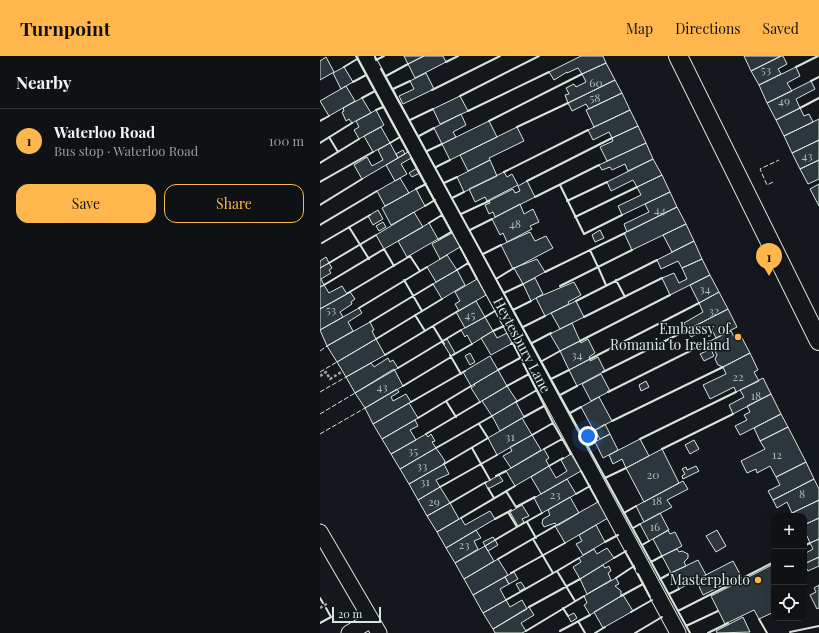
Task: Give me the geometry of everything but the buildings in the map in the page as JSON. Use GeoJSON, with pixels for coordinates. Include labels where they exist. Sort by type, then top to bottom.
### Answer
{"type":"FeatureCollection","features":[{"type":"Feature","properties":{"kind":"street","name":"Heytesbury Lane"},"geometry":{"type":"LineString","coordinates":[[366,56],[678,633]]}},
{"type":"Feature","properties":{"kind":"street"},"geometry":{"type":"LineString","coordinates":[[678,56],[819,340]]}},
{"type":"Feature","properties":{"kind":"street"},"geometry":{"type":"LineString","coordinates":[[320,532],[379,633]]}},
{"type":"Feature","properties":{"kind":"street"},"geometry":{"type":"LineString","coordinates":[[348,633],[371,620]]}},
{"type":"Feature","properties":{"kind":"path"},"geometry":{"type":"LineString","coordinates":[[320,376],[326,372],[330,379],[343,371]]}},
{"type":"Feature","properties":{"kind":"path"},"geometry":{"type":"LineString","coordinates":[[320,608],[328,603]]}},
{"type":"Feature","properties":{"kind":"fence"},"geometry":{"type":"LineString","coordinates":[[773,182],[767,185],[760,169],[779,160]]}},
{"type":"Feature","properties":{"kind":"fence"},"geometry":{"type":"LineString","coordinates":[[320,351],[327,346]]}},
{"type":"Feature","properties":{"kind":"fence"},"geometry":{"type":"LineString","coordinates":[[320,372],[337,362]]}},
{"type":"Feature","properties":{"kind":"fence"},"geometry":{"type":"LineString","coordinates":[[320,392],[346,377]]}},
{"type":"Feature","properties":{"kind":"fence"},"geometry":{"type":"LineString","coordinates":[[320,414],[355,393]]}},
{"type":"Feature","properties":{"kind":"fence"},"geometry":{"type":"LineString","coordinates":[[320,434],[365,408]]}},
{"type":"Feature","properties":{"kind":"wall"},"geometry":{"type":"LineString","coordinates":[[356,56],[408,152]]}},
{"type":"Feature","properties":{"kind":"wall"},"geometry":{"type":"LineString","coordinates":[[375,57],[376,60],[384,56]]}},
{"type":"Feature","properties":{"kind":"wall"},"geometry":{"type":"LineString","coordinates":[[446,62],[458,56]]}},
{"type":"Feature","properties":{"kind":"wall"},"geometry":{"type":"LineString","coordinates":[[432,90],[500,56]]}},
{"type":"Feature","properties":{"kind":"wall"},"geometry":{"type":"LineString","coordinates":[[460,96],[539,56]]}},
{"type":"Feature","properties":{"kind":"wall"},"geometry":{"type":"LineString","coordinates":[[796,67],[818,56]]}},
{"type":"Feature","properties":{"kind":"wall"},"geometry":{"type":"LineString","coordinates":[[344,67],[357,59]]}},
{"type":"Feature","properties":{"kind":"wall"},"geometry":{"type":"LineString","coordinates":[[386,76],[408,64]]}},
{"type":"Feature","properties":{"kind":"wall"},"geometry":{"type":"LineString","coordinates":[[381,69],[690,633]]}},
{"type":"Feature","properties":{"kind":"wall"},"geometry":{"type":"LineString","coordinates":[[468,111],[549,72]]}},
{"type":"Feature","properties":{"kind":"wall"},"geometry":{"type":"LineString","coordinates":[[489,121],[582,74]]}},
{"type":"Feature","properties":{"kind":"wall"},"geometry":{"type":"LineString","coordinates":[[353,82],[366,75]]}},
{"type":"Feature","properties":{"kind":"wall"},"geometry":{"type":"LineString","coordinates":[[811,81],[819,77]]}},
{"type":"Feature","properties":{"kind":"wall"},"geometry":{"type":"LineString","coordinates":[[393,89],[410,81]]}},
{"type":"Feature","properties":{"kind":"wall"},"geometry":{"type":"LineString","coordinates":[[362,98],[375,91]]}},
{"type":"Feature","properties":{"kind":"wall"},"geometry":{"type":"LineString","coordinates":[[800,108],[819,98]]}},
{"type":"Feature","properties":{"kind":"wall"},"geometry":{"type":"LineString","coordinates":[[517,127],[568,103]]}},
{"type":"Feature","properties":{"kind":"wall"},"geometry":{"type":"LineString","coordinates":[[376,110],[383,107]]}},
{"type":"Feature","properties":{"kind":"wall"},"geometry":{"type":"LineString","coordinates":[[410,120],[433,109]]}},
{"type":"Feature","properties":{"kind":"wall"},"geometry":{"type":"LineString","coordinates":[[320,121],[329,116]]}},
{"type":"Feature","properties":{"kind":"wall"},"geometry":{"type":"LineString","coordinates":[[320,143],[352,123]]}},
{"type":"Feature","properties":{"kind":"wall"},"geometry":{"type":"LineString","coordinates":[[419,136],[434,128]]}},
{"type":"Feature","properties":{"kind":"wall"},"geometry":{"type":"LineString","coordinates":[[504,172],[588,130]]}},
{"type":"Feature","properties":{"kind":"wall"},"geometry":{"type":"LineString","coordinates":[[329,137],[338,152]]}},
{"type":"Feature","properties":{"kind":"wall"},"geometry":{"type":"LineString","coordinates":[[390,143],[400,137]]}},
{"type":"Feature","properties":{"kind":"wall"},"geometry":{"type":"LineString","coordinates":[[527,181],[612,138]]}},
{"type":"Feature","properties":{"kind":"wall"},"geometry":{"type":"LineString","coordinates":[[320,163],[359,139]]}},
{"type":"Feature","properties":{"kind":"wall"},"geometry":{"type":"LineString","coordinates":[[427,151],[442,144]]}},
{"type":"Feature","properties":{"kind":"wall"},"geometry":{"type":"LineString","coordinates":[[320,182],[373,152]]}},
{"type":"Feature","properties":{"kind":"wall"},"geometry":{"type":"LineString","coordinates":[[411,158],[452,233]]}},
{"type":"Feature","properties":{"kind":"wall"},"geometry":{"type":"LineString","coordinates":[[436,167],[450,160]]}},
{"type":"Feature","properties":{"kind":"wall"},"geometry":{"type":"LineString","coordinates":[[535,197],[599,165]]}},
{"type":"Feature","properties":{"kind":"wall"},"geometry":{"type":"LineString","coordinates":[[444,183],[457,177]]}},
{"type":"Feature","properties":{"kind":"wall"},"geometry":{"type":"LineString","coordinates":[[320,205],[362,179]]}},
{"type":"Feature","properties":{"kind":"wall"},"geometry":{"type":"LineString","coordinates":[[567,201],[607,182]]}},
{"type":"Feature","properties":{"kind":"wall"},"geometry":{"type":"LineString","coordinates":[[416,189],[426,184]]}},
{"type":"Feature","properties":{"kind":"wall"},"geometry":{"type":"LineString","coordinates":[[560,185],[584,234],[622,215]]}},
{"type":"Feature","properties":{"kind":"wall"},"geometry":{"type":"LineString","coordinates":[[575,217],[637,187]]}},
{"type":"Feature","properties":{"kind":"wall"},"geometry":{"type":"LineString","coordinates":[[320,225],[377,191]]}},
{"type":"Feature","properties":{"kind":"wall"},"geometry":{"type":"LineString","coordinates":[[452,198],[464,192]]}},
{"type":"Feature","properties":{"kind":"wall"},"geometry":{"type":"LineString","coordinates":[[425,206],[435,200]]}},
{"type":"Feature","properties":{"kind":"wall"},"geometry":{"type":"LineString","coordinates":[[461,214],[489,201]]}},
{"type":"Feature","properties":{"kind":"wall"},"geometry":{"type":"LineString","coordinates":[[322,243],[370,215]]}},
{"type":"Feature","properties":{"kind":"wall"},"geometry":{"type":"LineString","coordinates":[[429,223],[442,215]]}},
{"type":"Feature","properties":{"kind":"wall"},"geometry":{"type":"LineString","coordinates":[[470,230],[492,219]]}},
{"type":"Feature","properties":{"kind":"wall"},"geometry":{"type":"LineString","coordinates":[[349,227],[369,259]]}},
{"type":"Feature","properties":{"kind":"wall"},"geometry":{"type":"LineString","coordinates":[[439,239],[451,232]]}},
{"type":"Feature","properties":{"kind":"wall"},"geometry":{"type":"LineString","coordinates":[[545,272],[625,233]]}},
{"type":"Feature","properties":{"kind":"wall"},"geometry":{"type":"LineString","coordinates":[[329,263],[376,235]]}},
{"type":"Feature","properties":{"kind":"wall"},"geometry":{"type":"LineString","coordinates":[[483,254],[501,245]]}},
{"type":"Feature","properties":{"kind":"wall"},"geometry":{"type":"LineString","coordinates":[[460,247],[477,279]]}},
{"type":"Feature","properties":{"kind":"wall"},"geometry":{"type":"LineString","coordinates":[[324,285],[384,249],[394,266]]}},
{"type":"Feature","properties":{"kind":"wall"},"geometry":{"type":"LineString","coordinates":[[590,250],[598,267],[632,250]]}},
{"type":"Feature","properties":{"kind":"wall"},"geometry":{"type":"LineString","coordinates":[[410,256],[420,271]]}},
{"type":"Feature","properties":{"kind":"wall"},"geometry":{"type":"LineString","coordinates":[[348,293],[410,256]]}},
{"type":"Feature","properties":{"kind":"wall"},"geometry":{"type":"LineString","coordinates":[[576,301],[657,260]]}},
{"type":"Feature","properties":{"kind":"wall"},"geometry":{"type":"LineString","coordinates":[[457,270],[468,263]]}},
{"type":"Feature","properties":{"kind":"wall"},"geometry":{"type":"LineString","coordinates":[[359,308],[427,267]]}},
{"type":"Feature","properties":{"kind":"wall"},"geometry":{"type":"LineString","coordinates":[[560,286],[598,267],[606,285]]}},
{"type":"Feature","properties":{"kind":"wall"},"geometry":{"type":"LineString","coordinates":[[496,279],[514,268]]}},
{"type":"Feature","properties":{"kind":"wall"},"geometry":{"type":"LineString","coordinates":[[584,317],[662,278]]}},
{"type":"Feature","properties":{"kind":"wall"},"geometry":{"type":"LineString","coordinates":[[404,280],[422,311]]}},
{"type":"Feature","properties":{"kind":"wall"},"geometry":{"type":"LineString","coordinates":[[616,280],[625,297]]}},
{"type":"Feature","properties":{"kind":"wall"},"geometry":{"type":"LineString","coordinates":[[370,322],[433,284]]}},
{"type":"Feature","properties":{"kind":"wall"},"geometry":{"type":"LineString","coordinates":[[504,293],[523,284]]}},
{"type":"Feature","properties":{"kind":"wall"},"geometry":{"type":"LineString","coordinates":[[580,341],[670,295]]}},
{"type":"Feature","properties":{"kind":"wall"},"geometry":{"type":"LineString","coordinates":[[376,339],[442,299]]}},
{"type":"Feature","properties":{"kind":"wall"},"geometry":{"type":"LineString","coordinates":[[513,310],[531,301]]}},
{"type":"Feature","properties":{"kind":"wall"},"geometry":{"type":"LineString","coordinates":[[590,359],[699,303]]}},
{"type":"Feature","properties":{"kind":"wall"},"geometry":{"type":"LineString","coordinates":[[444,344],[433,326],[458,311]]}},
{"type":"Feature","properties":{"kind":"wall"},"geometry":{"type":"LineString","coordinates":[[485,317],[495,311]]}},
{"type":"Feature","properties":{"kind":"wall"},"geometry":{"type":"LineString","coordinates":[[415,315],[425,331]]}},
{"type":"Feature","properties":{"kind":"wall"},"geometry":{"type":"LineString","coordinates":[[523,327],[545,316]]}},
{"type":"Feature","properties":{"kind":"wall"},"geometry":{"type":"LineString","coordinates":[[385,355],[433,326]]}},
{"type":"Feature","properties":{"kind":"wall"},"geometry":{"type":"LineString","coordinates":[[493,331],[504,326]]}},
{"type":"Feature","properties":{"kind":"wall"},"geometry":{"type":"LineString","coordinates":[[398,368],[461,330]]}},
{"type":"Feature","properties":{"kind":"wall"},"geometry":{"type":"LineString","coordinates":[[603,372],[687,330]]}},
{"type":"Feature","properties":{"kind":"wall"},"geometry":{"type":"LineString","coordinates":[[532,343],[551,333]]}},
{"type":"Feature","properties":{"kind":"wall"},"geometry":{"type":"LineString","coordinates":[[608,392],[710,341]]}},
{"type":"Feature","properties":{"kind":"wall"},"geometry":{"type":"LineString","coordinates":[[511,344],[513,343],[570,454]]}},
{"type":"Feature","properties":{"kind":"wall"},"geometry":{"type":"LineString","coordinates":[[453,355],[472,344]]}},
{"type":"Feature","properties":{"kind":"wall"},"geometry":{"type":"LineString","coordinates":[[542,361],[560,351]]}},
{"type":"Feature","properties":{"kind":"wall"},"geometry":{"type":"LineString","coordinates":[[450,355],[461,374]]}},
{"type":"Feature","properties":{"kind":"wall"},"geometry":{"type":"LineString","coordinates":[[403,386],[451,357]]}},
{"type":"Feature","properties":{"kind":"wall"},"geometry":{"type":"LineString","coordinates":[[498,370],[520,358]]}},
{"type":"Feature","properties":{"kind":"wall"},"geometry":{"type":"LineString","coordinates":[[612,421],[723,367]]}},
{"type":"Feature","properties":{"kind":"wall"},"geometry":{"type":"LineString","coordinates":[[551,379],[569,370]]}},
{"type":"Feature","properties":{"kind":"wall"},"geometry":{"type":"LineString","coordinates":[[411,402],[465,371]]}},
{"type":"Feature","properties":{"kind":"wall"},"geometry":{"type":"LineString","coordinates":[[507,386],[529,374]]}},
{"type":"Feature","properties":{"kind":"wall"},"geometry":{"type":"LineString","coordinates":[[418,418],[471,386]]}},
{"type":"Feature","properties":{"kind":"wall"},"geometry":{"type":"LineString","coordinates":[[560,395],[577,386]]}},
{"type":"Feature","properties":{"kind":"wall"},"geometry":{"type":"LineString","coordinates":[[516,402],[537,390]]}},
{"type":"Feature","properties":{"kind":"wall"},"geometry":{"type":"LineString","coordinates":[[640,439],[736,392]]}},
{"type":"Feature","properties":{"kind":"wall"},"geometry":{"type":"LineString","coordinates":[[446,401],[456,417]]}},
{"type":"Feature","properties":{"kind":"wall"},"geometry":{"type":"LineString","coordinates":[[426,434],[480,402]]}},
{"type":"Feature","properties":{"kind":"wall"},"geometry":{"type":"LineString","coordinates":[[524,417],[544,406]]}},
{"type":"Feature","properties":{"kind":"wall"},"geometry":{"type":"LineString","coordinates":[[570,413],[581,407]]}},
{"type":"Feature","properties":{"kind":"wall"},"geometry":{"type":"LineString","coordinates":[[662,449],[733,414]]}},
{"type":"Feature","properties":{"kind":"wall"},"geometry":{"type":"LineString","coordinates":[[436,448],[492,416]]}},
{"type":"Feature","properties":{"kind":"wall"},"geometry":{"type":"LineString","coordinates":[[532,435],[553,423]]}},
{"type":"Feature","properties":{"kind":"wall"},"geometry":{"type":"LineString","coordinates":[[444,464],[488,438],[479,424]]}},
{"type":"Feature","properties":{"kind":"wall"},"geometry":{"type":"LineString","coordinates":[[544,449],[562,439]]}},
{"type":"Feature","properties":{"kind":"wall"},"geometry":{"type":"LineString","coordinates":[[588,446],[595,442]]}},
{"type":"Feature","properties":{"kind":"wall"},"geometry":{"type":"LineString","coordinates":[[472,448],[490,480]]}},
{"type":"Feature","properties":{"kind":"wall"},"geometry":{"type":"LineString","coordinates":[[440,487],[497,455]]}},
{"type":"Feature","properties":{"kind":"wall"},"geometry":{"type":"LineString","coordinates":[[549,466],[563,458]]}},
{"type":"Feature","properties":{"kind":"wall"},"geometry":{"type":"LineString","coordinates":[[605,478],[626,468]]}},
{"type":"Feature","properties":{"kind":"wall"},"geometry":{"type":"LineString","coordinates":[[496,476],[506,471]]}},
{"type":"Feature","properties":{"kind":"wall"},"geometry":{"type":"LineString","coordinates":[[581,471],[598,502]]}},
{"type":"Feature","properties":{"kind":"wall"},"geometry":{"type":"LineString","coordinates":[[450,503],[486,482]]}},
{"type":"Feature","properties":{"kind":"wall"},"geometry":{"type":"LineString","coordinates":[[461,518],[515,486]]}},
{"type":"Feature","properties":{"kind":"wall"},"geometry":{"type":"LineString","coordinates":[[576,494],[590,486]]}},
{"type":"Feature","properties":{"kind":"wall"},"geometry":{"type":"LineString","coordinates":[[488,488],[494,498]]}},
{"type":"Feature","properties":{"kind":"wall"},"geometry":{"type":"LineString","coordinates":[[506,491],[516,507],[535,497]]}},
{"type":"Feature","properties":{"kind":"wall"},"geometry":{"type":"LineString","coordinates":[[624,513],[636,506]]}},
{"type":"Feature","properties":{"kind":"wall"},"geometry":{"type":"LineString","coordinates":[[511,510],[508,512],[517,527],[542,513]]}},
{"type":"Feature","properties":{"kind":"wall"},"geometry":{"type":"LineString","coordinates":[[495,519],[508,512]]}},
{"type":"Feature","properties":{"kind":"wall"},"geometry":{"type":"LineString","coordinates":[[527,522],[536,538]]}},
{"type":"Feature","properties":{"kind":"wall"},"geometry":{"type":"LineString","coordinates":[[633,528],[640,524]]}},
{"type":"Feature","properties":{"kind":"wall"},"geometry":{"type":"LineString","coordinates":[[498,559],[555,526]]}},
{"type":"Feature","properties":{"kind":"wall"},"geometry":{"type":"LineString","coordinates":[[495,540],[517,527]]}},
{"type":"Feature","properties":{"kind":"wall"},"geometry":{"type":"LineString","coordinates":[[605,542],[618,535]]}},
{"type":"Feature","properties":{"kind":"wall"},"geometry":{"type":"LineString","coordinates":[[533,539],[553,573]]}},
{"type":"Feature","properties":{"kind":"wall"},"geometry":{"type":"LineString","coordinates":[[642,545],[649,541]]}},
{"type":"Feature","properties":{"kind":"wall"},"geometry":{"type":"LineString","coordinates":[[511,573],[565,543]]}},
{"type":"Feature","properties":{"kind":"wall"},"geometry":{"type":"LineString","coordinates":[[614,558],[626,551]]}},
{"type":"Feature","properties":{"kind":"wall"},"geometry":{"type":"LineString","coordinates":[[626,553],[635,569]]}},
{"type":"Feature","properties":{"kind":"wall"},"geometry":{"type":"LineString","coordinates":[[651,562],[662,556]]}},
{"type":"Feature","properties":{"kind":"wall"},"geometry":{"type":"LineString","coordinates":[[575,601],[557,571],[579,558]]}},
{"type":"Feature","properties":{"kind":"wall"},"geometry":{"type":"LineString","coordinates":[[678,611],[771,564]]}},
{"type":"Feature","properties":{"kind":"wall"},"geometry":{"type":"LineString","coordinates":[[616,578],[634,566]]}},
{"type":"Feature","properties":{"kind":"wall"},"geometry":{"type":"LineString","coordinates":[[506,600],[557,571]]}},
{"type":"Feature","properties":{"kind":"wall"},"geometry":{"type":"LineString","coordinates":[[660,579],[671,573]]}},
{"type":"Feature","properties":{"kind":"wall"},"geometry":{"type":"LineString","coordinates":[[638,574],[650,597]]}},
{"type":"Feature","properties":{"kind":"wall"},"geometry":{"type":"LineString","coordinates":[[529,607],[580,579]]}},
{"type":"Feature","properties":{"kind":"wall"},"geometry":{"type":"LineString","coordinates":[[621,596],[643,584]]}},
{"type":"Feature","properties":{"kind":"wall"},"geometry":{"type":"LineString","coordinates":[[669,594],[679,589]]}},
{"type":"Feature","properties":{"kind":"wall"},"geometry":{"type":"LineString","coordinates":[[526,631],[584,596]]}},
{"type":"Feature","properties":{"kind":"wall"},"geometry":{"type":"LineString","coordinates":[[320,598],[323,603]]}},
{"type":"Feature","properties":{"kind":"wall"},"geometry":{"type":"LineString","coordinates":[[631,612],[652,600]]}},
{"type":"Feature","properties":{"kind":"wall"},"geometry":{"type":"LineString","coordinates":[[320,623],[331,617],[326,608]]}},
{"type":"Feature","properties":{"kind":"wall"},"geometry":{"type":"LineString","coordinates":[[563,608],[568,616]]}},
{"type":"Feature","properties":{"kind":"wall"},"geometry":{"type":"LineString","coordinates":[[686,626],[718,611]]}},
{"type":"Feature","properties":{"kind":"wall"},"geometry":{"type":"LineString","coordinates":[[560,631],[590,615]]}},
{"type":"Feature","properties":{"kind":"wall"},"geometry":{"type":"LineString","coordinates":[[635,633],[662,617]]}},
{"type":"Feature","properties":{"kind":"wall"},"geometry":{"type":"LineString","coordinates":[[759,619],[767,633]]}},
{"type":"Feature","properties":{"kind":"wall"},"geometry":{"type":"LineString","coordinates":[[578,621],[585,633]]}},
{"type":"Feature","properties":{"kind":"wall"},"geometry":{"type":"LineString","coordinates":[[708,633],[728,623]]}},
{"type":"Feature","properties":{"kind":"wall"},"geometry":{"type":"LineString","coordinates":[[790,632],[819,626]]}},
{"type":"Feature","properties":{"kind":"wall"},"geometry":{"type":"LineString","coordinates":[[595,633],[605,627]]}},
{"type":"Feature","properties":{"kind":"place","name":"Waterloo Road"},"geometry":{"type":"Point","coordinates":[769,276]}},
{"type":"Feature","properties":{"kind":"place","name":"Embassy of Romania to Ireland"},"geometry":{"type":"Point","coordinates":[738,337]}},
{"type":"Feature","properties":{"kind":"place","name":"Masterphoto"},"geometry":{"type":"Point","coordinates":[758,580]}}]}
